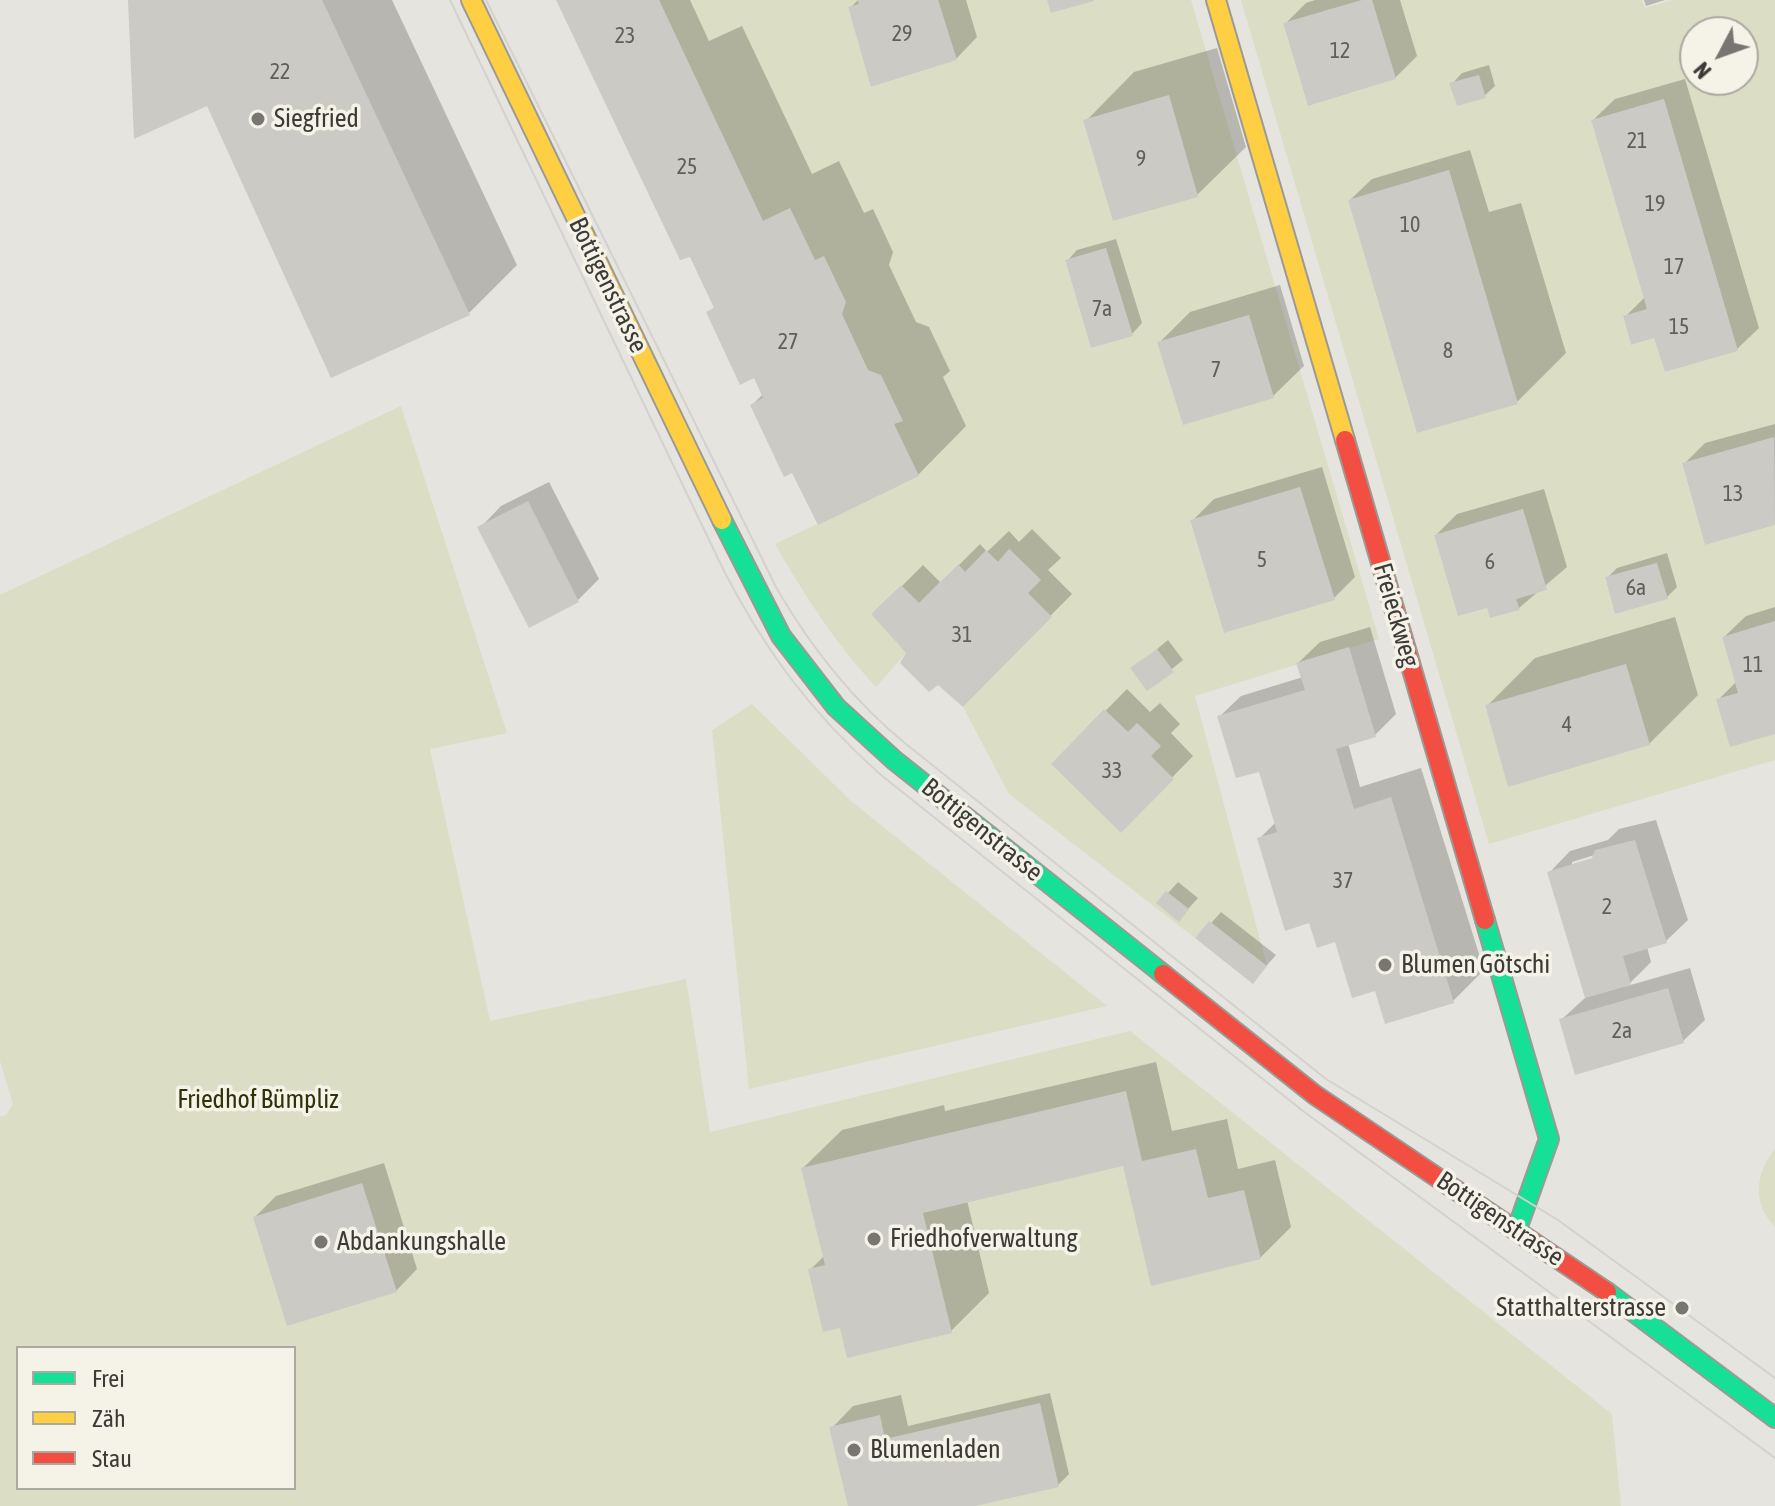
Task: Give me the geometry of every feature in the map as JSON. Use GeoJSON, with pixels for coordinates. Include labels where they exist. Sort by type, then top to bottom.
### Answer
{"type":"FeatureCollection","features":[{"type":"Feature","properties":{"kind":"street","name":"Bottigenstrasse"},"geometry":{"type":"LineString","coordinates":[[471,0],[754,587],[781,636],[836,707],[926,786],[1315,1095],[1517,1229],[1676,1342],[1775,1418]]}},
{"type":"Feature","properties":{"kind":"street","name":"Freieckweg"},"geometry":{"type":"LineString","coordinates":[[1216,0],[1549,1139],[1517,1229]]}},
{"type":"Feature","properties":{"kind":"green space"},"geometry":{"type":"Polygon","coordinates":[[[659,0],[857,0],[859,4],[848,8],[872,87],[957,60],[938,0],[1047,0],[1052,13],[1096,0],[1191,0],[1379,639],[1195,696],[1267,966],[1209,921],[1195,938],[1009,794],[963,707],[1052,617],[1028,593],[1041,580],[1010,549],[998,562],[986,551],[965,572],[957,564],[919,603],[900,585],[871,614],[906,653],[876,687],[821,618],[775,544],[919,476],[894,424],[902,421],[868,370],[790,208],[763,221],[659,0]],[[1169,95],[1084,120],[1114,221],[1198,196],[1169,95]],[[1106,248],[1065,261],[1091,348],[1133,336],[1106,248]],[[1249,315],[1158,342],[1274,398],[1249,315]],[[1300,487],[1190,520],[1224,633],[1335,599],[1300,487]],[[1157,649],[1131,668],[1147,691],[1174,671],[1157,649]],[[1104,709],[1051,764],[1121,833],[1173,779],[1151,756],[1160,746],[1138,723],[1128,732],[1104,709]]]}},
{"type":"Feature","properties":{"kind":"green space"},"geometry":{"type":"Polygon","coordinates":[[[1241,0],[1362,0],[1283,23],[1308,106],[1396,79],[1372,0],[1642,0],[1645,8],[1673,0],[1775,0],[1775,438],[1682,464],[1705,545],[1775,525],[1775,621],[1722,637],[1738,693],[1775,734],[1775,760],[1489,844],[1241,0]],[[1479,75],[1450,83],[1457,106],[1485,98],[1479,75]],[[1663,99],[1591,120],[1647,309],[1623,317],[1631,345],[1654,338],[1665,372],[1738,351],[1663,99]],[[1449,170],[1348,200],[1417,433],[1518,403],[1449,170]],[[1523,509],[1434,535],[1458,615],[1487,608],[1491,618],[1520,610],[1516,599],[1547,590],[1523,509]],[[1656,563],[1605,577],[1615,614],[1667,599],[1656,563]],[[1626,664],[1485,705],[1508,786],[1650,745],[1626,664]]]}},
{"type":"Feature","properties":{"kind":"green space","name":"Friedhof Bümpliz"},"geometry":{"type":"Polygon","coordinates":[[[401,406],[507,733],[430,749],[490,1021],[686,979],[710,1132],[1130,1031],[1612,1414],[1621,1506],[0,1506],[0,1117],[6,1115],[13,1104],[0,1061],[0,595],[401,406]]]}},
{"type":"Feature","properties":{"kind":"green space"},"geometry":{"type":"Polygon","coordinates":[[[752,704],[851,801],[1107,1006],[749,1089],[712,730],[752,704]]]}},
{"type":"Feature","properties":{"kind":"green space"},"geometry":{"type":"Polygon","coordinates":[[[1775,1149],[1775,1227],[1762,1208],[1759,1188],[1763,1168],[1775,1149]]]}},
{"type":"Feature","properties":{"kind":"building"},"geometry":{"type":"Polygon","coordinates":[[[128,0],[322,0],[470,315],[331,378],[207,106],[134,139],[128,0]]]}},
{"type":"Feature","properties":{"kind":"building"},"geometry":{"type":"Polygon","coordinates":[[[556,0],[659,0],[763,221],[790,208],[815,260],[824,256],[846,302],[842,314],[868,370],[881,375],[903,421],[894,424],[919,476],[818,525],[792,473],[784,477],[750,405],[763,398],[754,378],[740,385],[706,312],[714,308],[690,257],[680,260],[556,0]]]}},
{"type":"Feature","properties":{"kind":"building"},"geometry":{"type":"Polygon","coordinates":[[[857,0],[938,0],[957,60],[871,87],[848,7],[859,4],[857,0]]]}},
{"type":"Feature","properties":{"kind":"building"},"geometry":{"type":"Polygon","coordinates":[[[1047,0],[1094,0],[1094,1],[1051,13],[1047,0]]]}},
{"type":"Feature","properties":{"kind":"building"},"geometry":{"type":"Polygon","coordinates":[[[1362,0],[1372,0],[1396,79],[1308,106],[1283,23],[1362,0]]]}},
{"type":"Feature","properties":{"kind":"building"},"geometry":{"type":"Polygon","coordinates":[[[1479,75],[1486,98],[1457,106],[1449,83],[1479,75]]]}},
{"type":"Feature","properties":{"kind":"building"},"geometry":{"type":"Polygon","coordinates":[[[1169,95],[1198,197],[1113,221],[1083,120],[1169,95]]]}},
{"type":"Feature","properties":{"kind":"building"},"geometry":{"type":"Polygon","coordinates":[[[1664,99],[1738,351],[1665,372],[1654,338],[1631,345],[1623,316],[1647,309],[1591,120],[1664,99]]]}},
{"type":"Feature","properties":{"kind":"building"},"geometry":{"type":"Polygon","coordinates":[[[1449,170],[1518,404],[1417,433],[1348,200],[1449,170]]]}},
{"type":"Feature","properties":{"kind":"building"},"geometry":{"type":"Polygon","coordinates":[[[1106,248],[1133,336],[1091,348],[1065,260],[1106,248]]]}},
{"type":"Feature","properties":{"kind":"building"},"geometry":{"type":"Polygon","coordinates":[[[1249,315],[1274,398],[1183,425],[1157,342],[1249,315]]]}},
{"type":"Feature","properties":{"kind":"building"},"geometry":{"type":"Polygon","coordinates":[[[1774,437],[1775,525],[1705,545],[1682,463],[1774,437]]]}},
{"type":"Feature","properties":{"kind":"building"},"geometry":{"type":"Polygon","coordinates":[[[1300,487],[1335,600],[1224,633],[1190,520],[1300,487]]]}},
{"type":"Feature","properties":{"kind":"building"},"geometry":{"type":"Polygon","coordinates":[[[528,501],[579,602],[529,628],[477,527],[528,501]]]}},
{"type":"Feature","properties":{"kind":"building"},"geometry":{"type":"Polygon","coordinates":[[[1523,509],[1547,590],[1516,599],[1520,610],[1490,618],[1487,608],[1458,616],[1434,535],[1523,509]]]}},
{"type":"Feature","properties":{"kind":"building"},"geometry":{"type":"Polygon","coordinates":[[[1009,549],[1041,580],[1028,593],[1052,617],[963,707],[938,685],[929,692],[900,663],[906,653],[871,614],[901,585],[919,603],[958,564],[965,572],[986,550],[998,562],[1009,549]]]}},
{"type":"Feature","properties":{"kind":"building"},"geometry":{"type":"Polygon","coordinates":[[[1657,563],[1668,599],[1615,614],[1605,577],[1657,563]]]}},
{"type":"Feature","properties":{"kind":"building"},"geometry":{"type":"Polygon","coordinates":[[[1775,621],[1775,734],[1730,747],[1716,699],[1738,693],[1722,637],[1775,621]]]}},
{"type":"Feature","properties":{"kind":"building"},"geometry":{"type":"Polygon","coordinates":[[[1349,647],[1376,737],[1336,749],[1354,809],[1391,797],[1454,1003],[1385,1024],[1375,991],[1352,998],[1335,942],[1317,948],[1309,923],[1285,931],[1257,838],[1277,832],[1259,772],[1236,778],[1217,716],[1305,690],[1296,663],[1349,647]]]}},
{"type":"Feature","properties":{"kind":"building"},"geometry":{"type":"Polygon","coordinates":[[[1157,649],[1174,672],[1147,691],[1130,668],[1157,649]]]}},
{"type":"Feature","properties":{"kind":"building"},"geometry":{"type":"Polygon","coordinates":[[[1626,664],[1650,745],[1508,787],[1485,705],[1626,664]]]}},
{"type":"Feature","properties":{"kind":"building"},"geometry":{"type":"Polygon","coordinates":[[[1104,709],[1128,732],[1137,723],[1161,746],[1151,756],[1174,779],[1121,833],[1051,764],[1104,709]]]}},
{"type":"Feature","properties":{"kind":"building"},"geometry":{"type":"Polygon","coordinates":[[[1635,840],[1667,943],[1623,956],[1631,985],[1585,998],[1547,872],[1592,858],[1595,850],[1635,840]]]}},
{"type":"Feature","properties":{"kind":"building"},"geometry":{"type":"Polygon","coordinates":[[[1166,891],[1189,909],[1179,922],[1156,903],[1166,891]]]}},
{"type":"Feature","properties":{"kind":"building"},"geometry":{"type":"Polygon","coordinates":[[[1209,921],[1267,966],[1253,984],[1195,938],[1209,921]]]}},
{"type":"Feature","properties":{"kind":"building"},"geometry":{"type":"Polygon","coordinates":[[[1668,988],[1684,1043],[1575,1075],[1559,1019],[1668,988]]]}},
{"type":"Feature","properties":{"kind":"building"},"geometry":{"type":"Polygon","coordinates":[[[1126,1091],[1142,1161],[1196,1149],[1208,1198],[1244,1190],[1261,1259],[1151,1286],[1123,1166],[923,1213],[952,1333],[847,1358],[840,1328],[823,1332],[808,1269],[825,1265],[801,1168],[1126,1091]]]}},
{"type":"Feature","properties":{"kind":"building","name":"Abdankungshalle"},"geometry":{"type":"Polygon","coordinates":[[[362,1183],[397,1292],[287,1326],[253,1217],[362,1183]]]}},
{"type":"Feature","properties":{"kind":"building"},"geometry":{"type":"Polygon","coordinates":[[[1040,1403],[1059,1487],[975,1506],[848,1506],[829,1427],[880,1415],[885,1439],[1040,1403]]]}},
{"type":"Feature","properties":{"kind":"tram line"},"geometry":{"type":"LineString","coordinates":[[450,0],[724,571],[774,655],[812,705],[881,775],[1303,1111],[1775,1458]]}},
{"type":"Feature","properties":{"kind":"tram line"},"geometry":{"type":"LineString","coordinates":[[486,0],[777,589],[819,653],[868,710],[906,744],[1326,1079],[1558,1220],[1775,1378]]}},
{"type":"Feature","properties":{"kind":"traffic: fast"},"geometry":{"type":"LineString","coordinates":[[722,520],[781,636],[836,707],[894,760],[1163,974]]}},
{"type":"Feature","properties":{"kind":"traffic: fast"},"geometry":{"type":"LineString","coordinates":[[1485,920],[1549,1139],[1517,1229]]}},
{"type":"Feature","properties":{"kind":"traffic: fast"},"geometry":{"type":"LineString","coordinates":[[1607,1292],[1775,1418]]}},
{"type":"Feature","properties":{"kind":"traffic: slow"},"geometry":{"type":"LineString","coordinates":[[471,0],[722,520]]}},
{"type":"Feature","properties":{"kind":"traffic: slow"},"geometry":{"type":"LineString","coordinates":[[1216,0],[1345,440]]}},
{"type":"Feature","properties":{"kind":"traffic: jam"},"geometry":{"type":"LineString","coordinates":[[1345,440],[1485,920]]}},
{"type":"Feature","properties":{"kind":"traffic: jam"},"geometry":{"type":"LineString","coordinates":[[1163,974],[1315,1095],[1607,1292]]}},
{"type":"Feature","properties":{"kind":"place","name":"Siegfried"},"geometry":{"type":"Point","coordinates":[258,119]}},
{"type":"Feature","properties":{"kind":"place","name":"Blumen Götschi"},"geometry":{"type":"Point","coordinates":[1385,965]}},
{"type":"Feature","properties":{"kind":"place","name":"Friedhofverwaltung"},"geometry":{"type":"Point","coordinates":[874,1239]}},
{"type":"Feature","properties":{"kind":"place","name":"Abdankungshalle"},"geometry":{"type":"Point","coordinates":[321,1242]}},
{"type":"Feature","properties":{"kind":"place","name":"Statthalterstrasse"},"geometry":{"type":"Point","coordinates":[1682,1308]}},
{"type":"Feature","properties":{"kind":"place","name":"Blumenladen"},"geometry":{"type":"Point","coordinates":[854,1450]}}]}
